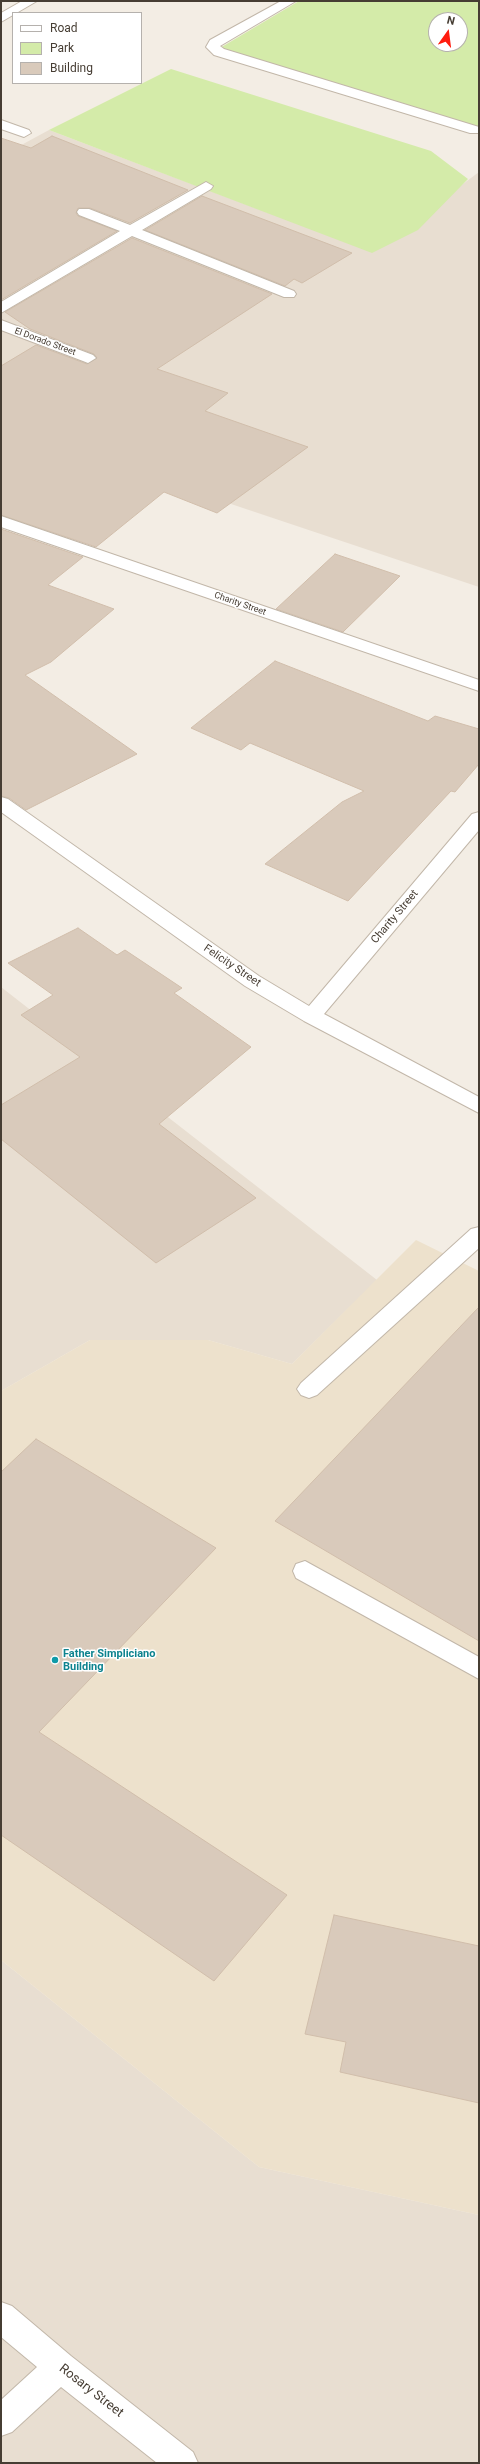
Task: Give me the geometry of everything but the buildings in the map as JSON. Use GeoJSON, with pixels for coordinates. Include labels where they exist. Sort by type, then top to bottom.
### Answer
{"type":"FeatureCollection","features":[{"type":"Feature","properties":{"kind":"street"},"geometry":{"type":"LineString","coordinates":[[1,18],[31,1]]}},
{"type":"Feature","properties":{"kind":"street"},"geometry":{"type":"LineString","coordinates":[[290,1],[215,43],[213,47],[218,52],[475,130]]}},
{"type":"Feature","properties":{"kind":"street"},"geometry":{"type":"LineString","coordinates":[[1,124],[24,133]]}},
{"type":"Feature","properties":{"kind":"street"},"geometry":{"type":"LineString","coordinates":[[1,308],[206,186]]}},
{"type":"Feature","properties":{"kind":"street"},"geometry":{"type":"LineString","coordinates":[[84,212],[289,294]]}},
{"type":"Feature","properties":{"kind":"street","name":"El Dorado Street"},"geometry":{"type":"LineString","coordinates":[[1,325],[88,358]]}},
{"type":"Feature","properties":{"kind":"street","name":"Charity Street"},"geometry":{"type":"LineString","coordinates":[[1,521],[479,686]]}},
{"type":"Feature","properties":{"kind":"street","name":"Felicity Street"},"geometry":{"type":"LineString","coordinates":[[1,803],[252,981],[311,1016],[479,1106]]}},
{"type":"Feature","properties":{"kind":"street","name":"Charity Street"},"geometry":{"type":"LineString","coordinates":[[311,1016],[479,818]]}},
{"type":"Feature","properties":{"kind":"street"},"geometry":{"type":"LineString","coordinates":[[309,1389],[479,1235]]}},
{"type":"Feature","properties":{"kind":"street"},"geometry":{"type":"LineString","coordinates":[[305,1571],[479,1669]]}},
{"type":"Feature","properties":{"kind":"street","name":"Rosary Street"},"geometry":{"type":"LineString","coordinates":[[1,2317],[60,2367],[182,2463]]}},
{"type":"Feature","properties":{"kind":"street"},"geometry":{"type":"LineString","coordinates":[[1,2421],[60,2367]]}},
{"type":"Feature","properties":{"kind":"shaded area"},"geometry":{"type":"Polygon","coordinates":[[[49,130],[372,252],[479,172],[479,587],[1,427],[1,156],[49,130]]]}},
{"type":"Feature","properties":{"kind":"shaded area"},"geometry":{"type":"Polygon","coordinates":[[[1,987],[377,1280],[292,1364],[208,1340],[90,1340],[1,1391],[1,987]]]}},
{"type":"Feature","properties":{"kind":"shaded area"},"geometry":{"type":"Polygon","coordinates":[[[416,1240],[479,1271],[479,2215],[259,2167],[1,1960],[1,1391],[90,1340],[208,1340],[292,1364],[416,1240]]]}},
{"type":"Feature","properties":{"kind":"shaded area"},"geometry":{"type":"Polygon","coordinates":[[[1,1960],[259,2167],[479,2215],[479,2463],[1,2463],[1,1960]]]}},
{"type":"Feature","properties":{"kind":"green space"},"geometry":{"type":"Polygon","coordinates":[[[299,1],[479,1],[479,129],[220,48],[299,1]]]}},
{"type":"Feature","properties":{"kind":"green space"},"geometry":{"type":"Polygon","coordinates":[[[171,69],[431,151],[468,179],[418,230],[372,253],[49,130],[171,69]]]}},
{"type":"Feature","properties":{"kind":"place","name":"Father Simpliciano Building"},"geometry":{"type":"Point","coordinates":[55,1660]}}]}
